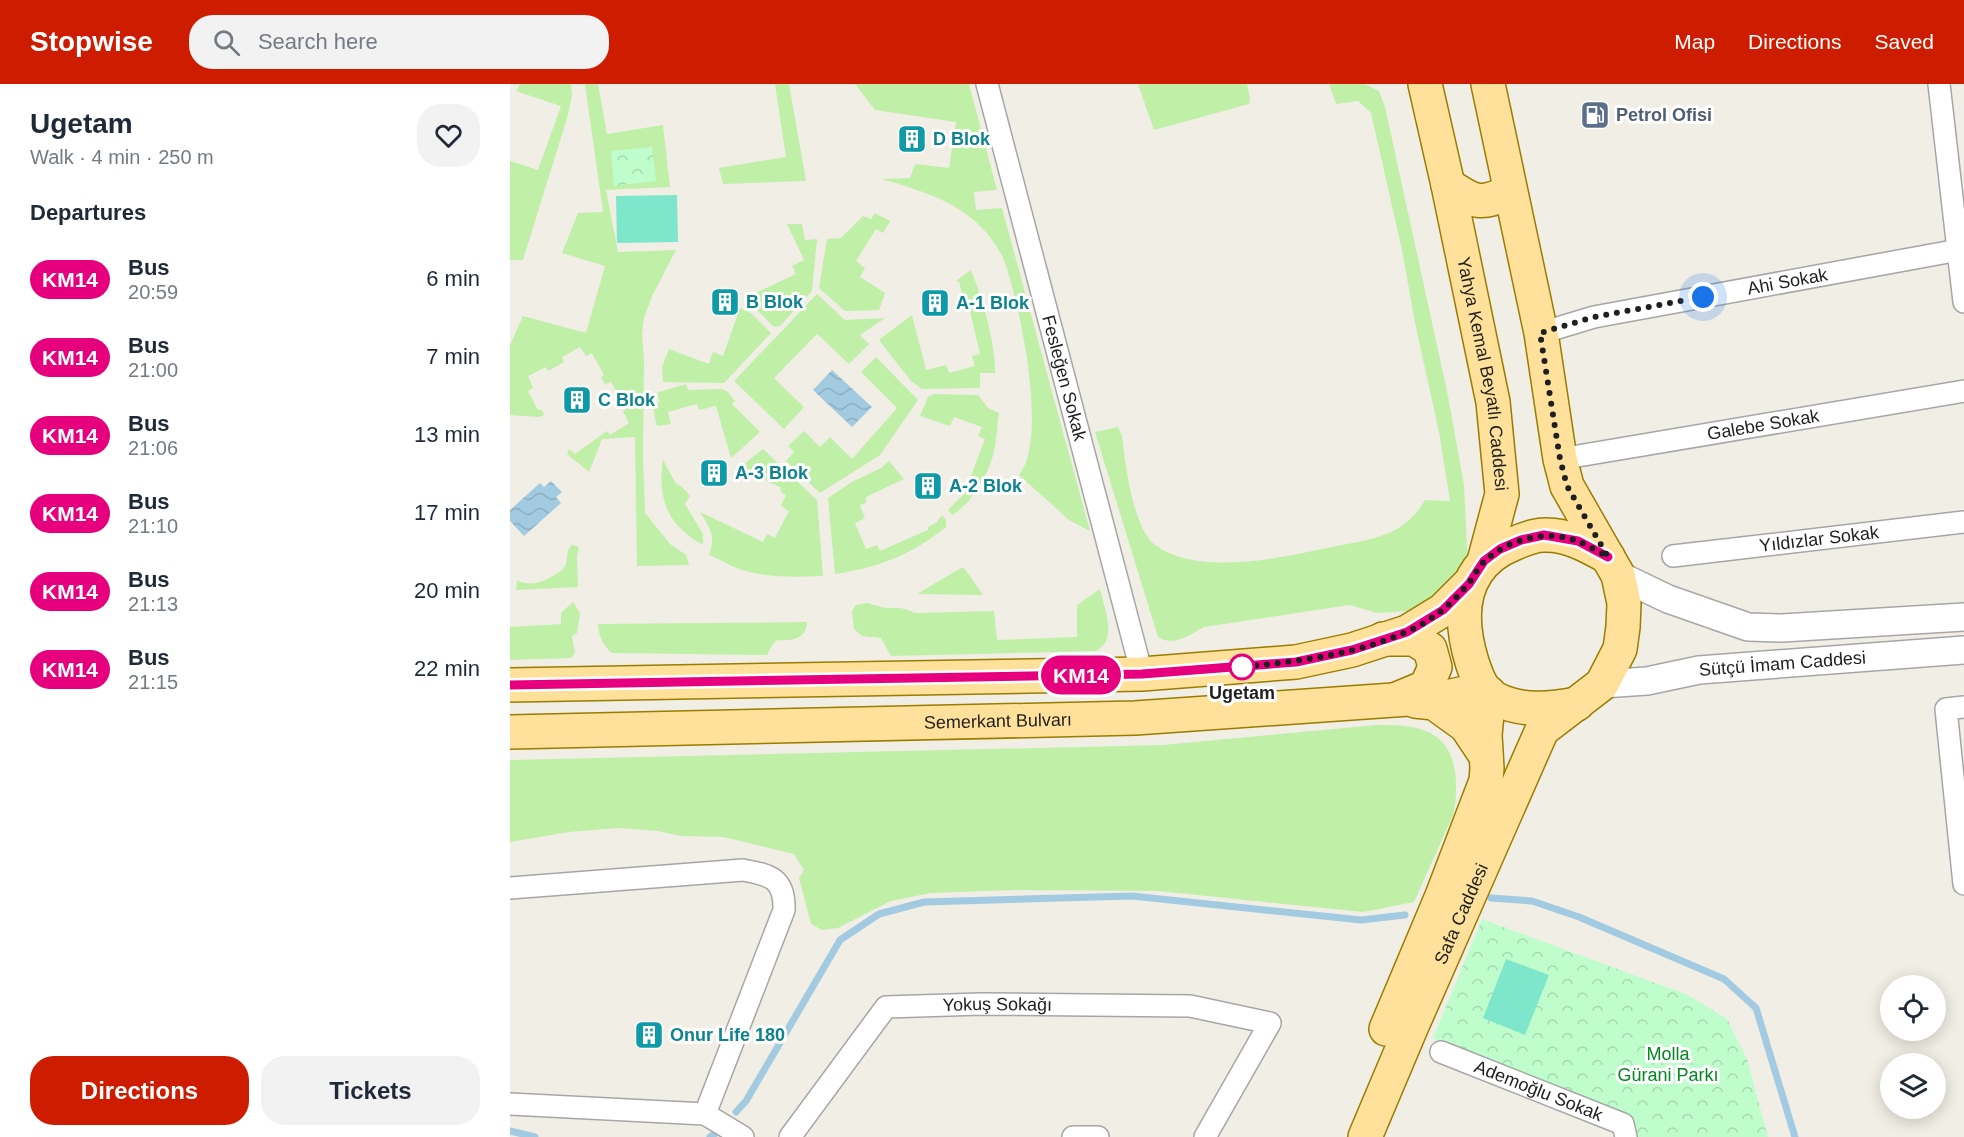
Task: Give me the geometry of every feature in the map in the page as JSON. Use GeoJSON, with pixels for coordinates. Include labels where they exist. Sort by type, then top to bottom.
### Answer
{"type":"FeatureCollection","features":[{"type":"Feature","properties":{"kind":"main road","name":"Yahya Kemal Beyatlı Caddesi"},"geometry":{"type":"LineString","coordinates":[[1425,84],[1493,402],[1502,494],[1477,572]]}},
{"type":"Feature","properties":{"kind":"main road"},"geometry":{"type":"LineString","coordinates":[[1477,572],[1464,608],[1464,633],[1475,673],[1486,691],[1496,699],[1510,704],[1536,709],[1556,708],[1577,704],[1602,684],[1620,649],[1624,603],[1613,566],[1567,486],[1560,459],[1540,333],[1488,84]]}},
{"type":"Feature","properties":{"kind":"main road"},"geometry":{"type":"LineString","coordinates":[[1448,185],[1464,196],[1478,201],[1493,200],[1510,191]]}},
{"type":"Feature","properties":{"kind":"main road"},"geometry":{"type":"LineString","coordinates":[[510,685],[1142,674],[1296,662],[1352,650],[1407,632],[1443,610],[1500,549],[1521,540],[1544,535],[1578,541],[1613,566]]}},
{"type":"Feature","properties":{"kind":"main road"},"geometry":{"type":"LineString","coordinates":[[1383,639],[1414,639],[1430,649],[1436,667],[1426,687],[1395,700]]}},
{"type":"Feature","properties":{"kind":"main road","name":"Semerkant Bulvarı"},"geometry":{"type":"LineString","coordinates":[[510,732],[1135,718],[1451,696],[1486,691]]}},
{"type":"Feature","properties":{"kind":"main road","name":"Safa Caddesi"},"geometry":{"type":"LineString","coordinates":[[1342,1137],[1442,896],[1486,781],[1486,691]]}},
{"type":"Feature","properties":{"kind":"main road"},"geometry":{"type":"LineString","coordinates":[[1395,700],[1434,703],[1466,726],[1486,756]]}},
{"type":"Feature","properties":{"kind":"main road","name":"Safa Caddesi"},"geometry":{"type":"LineString","coordinates":[[1365,1137],[1542,730],[1577,704]]}},
{"type":"Feature","properties":{"kind":"street","name":"Fesleğen Sokak"},"geometry":{"type":"LineString","coordinates":[[987,84],[1142,674]]}},
{"type":"Feature","properties":{"kind":"street"},"geometry":{"type":"LineString","coordinates":[[1939,84],[1961,249],[1964,302]]}},
{"type":"Feature","properties":{"kind":"street","name":"Ahi Sokak"},"geometry":{"type":"LineString","coordinates":[[1540,333],[1594,317],[1961,249]]}},
{"type":"Feature","properties":{"kind":"street","name":"Galebe Sokak"},"geometry":{"type":"LineString","coordinates":[[1560,459],[1964,391]]}},
{"type":"Feature","properties":{"kind":"street","name":"Yıldızlar Sokak"},"geometry":{"type":"LineString","coordinates":[[1673,556],[1964,522]]}},
{"type":"Feature","properties":{"kind":"street","name":"Sütçü İmam Caddesi"},"geometry":{"type":"LineString","coordinates":[[1613,566],[1668,599],[1748,627],[1782,628],[1964,617]]}},
{"type":"Feature","properties":{"kind":"street","name":"Sütçü İmam Caddesi"},"geometry":{"type":"LineString","coordinates":[[1602,684],[1647,681],[1698,670],[1964,650]]}},
{"type":"Feature","properties":{"kind":"street"},"geometry":{"type":"LineString","coordinates":[[1955,708],[1964,884]]}},
{"type":"Feature","properties":{"kind":"street"},"geometry":{"type":"LineString","coordinates":[[510,888],[743,870],[772,877],[781,886],[784,910],[705,1114]]}},
{"type":"Feature","properties":{"kind":"street","name":"Yokuş Sokağı"},"geometry":{"type":"LineString","coordinates":[[789,1137],[886,1007],[981,1004],[1190,1006],[1270,1023],[1205,1137]]}},
{"type":"Feature","properties":{"kind":"street","name":"Ademoğlu Sokak"},"geometry":{"type":"LineString","coordinates":[[1441,1052],[1623,1124],[1626,1137]]}},
{"type":"Feature","properties":{"kind":"street"},"geometry":{"type":"LineString","coordinates":[[510,1104],[705,1114],[743,1137]]}},
{"type":"Feature","properties":{"kind":"street"},"geometry":{"type":"LineString","coordinates":[[1073,1137],[1098,1137]]}},
{"type":"Feature","properties":{"kind":"green space"},"geometry":{"type":"Polygon","coordinates":[[[520,84],[571,84],[572,95],[568,115],[523,260],[510,260],[510,161],[538,170],[561,106],[516,91],[520,84]]]}},
{"type":"Feature","properties":{"kind":"green space"},"geometry":{"type":"Polygon","coordinates":[[[585,84],[598,84],[607,134],[663,125],[670,187],[606,190],[618,252],[676,250],[652,296],[644,318],[642,334],[645,513],[670,544],[686,555],[689,565],[637,566],[635,437],[602,439],[589,472],[567,454],[569,449],[575,454],[607,431],[610,435],[629,423],[623,411],[626,409],[611,382],[605,384],[601,377],[604,375],[592,353],[586,356],[580,347],[562,357],[564,362],[548,371],[546,367],[528,376],[533,388],[528,391],[538,410],[542,410],[544,415],[539,417],[510,415],[510,345],[523,316],[586,333],[605,266],[562,253],[578,213],[603,212],[585,84]]]}},
{"type":"Feature","properties":{"kind":"green space"},"geometry":{"type":"Polygon","coordinates":[[[775,84],[789,84],[806,181],[723,184],[719,168],[786,157],[775,84]]]}},
{"type":"Feature","properties":{"kind":"green space"},"geometry":{"type":"Polygon","coordinates":[[[855,84],[969,84],[997,190],[974,192],[976,210],[1002,208],[1090,531],[1069,520],[1019,475],[1027,457],[1032,405],[1019,315],[1000,252],[981,227],[959,210],[934,197],[882,179],[910,178],[915,164],[949,168],[956,122],[875,110],[855,84]]]}},
{"type":"Feature","properties":{"kind":"green space"},"geometry":{"type":"Polygon","coordinates":[[[1138,84],[1247,84],[1250,99],[1249,104],[1154,130],[1138,84]]]}},
{"type":"Feature","properties":{"kind":"green space"},"geometry":{"type":"Polygon","coordinates":[[[1329,84],[1365,84],[1379,91],[1385,107],[1448,396],[1464,485],[1468,567],[1464,576],[1421,606],[1408,611],[1377,613],[1350,605],[1204,627],[1181,639],[1164,640],[1158,637],[1095,432],[1118,427],[1122,436],[1131,494],[1147,536],[1154,544],[1172,554],[1192,560],[1238,562],[1262,560],[1366,540],[1389,533],[1405,524],[1425,500],[1450,501],[1439,432],[1415,323],[1402,250],[1371,113],[1358,101],[1336,104],[1329,84]]]}},
{"type":"Feature","properties":{"kind":"green space"},"geometry":{"type":"Polygon","coordinates":[[[652,147],[656,181],[614,186],[611,151],[652,147]]]}},
{"type":"Feature","properties":{"kind":"green space"},"geometry":{"type":"Polygon","coordinates":[[[677,195],[678,242],[617,243],[616,196],[677,195]]]}},
{"type":"Feature","properties":{"kind":"green space"},"geometry":{"type":"Polygon","coordinates":[[[875,213],[890,221],[883,233],[876,229],[856,261],[865,268],[860,277],[885,293],[879,310],[845,311],[819,288],[827,239],[841,238],[863,216],[871,219],[875,213]]]}},
{"type":"Feature","properties":{"kind":"green space"},"geometry":{"type":"Polygon","coordinates":[[[787,224],[802,224],[805,240],[817,239],[812,291],[780,326],[774,327],[745,298],[796,274],[792,266],[804,260],[787,224]]]}},
{"type":"Feature","properties":{"kind":"green space"},"geometry":{"type":"Polygon","coordinates":[[[971,270],[988,321],[995,373],[980,373],[980,388],[922,389],[911,381],[879,340],[912,315],[926,370],[946,365],[949,373],[975,366],[972,356],[980,354],[967,298],[963,297],[959,282],[956,281],[971,270]]]}},
{"type":"Feature","properties":{"kind":"green space"},"geometry":{"type":"Polygon","coordinates":[[[817,294],[845,320],[885,318],[860,335],[869,344],[849,364],[817,334],[774,378],[804,407],[784,429],[734,381],[817,294]]]}},
{"type":"Feature","properties":{"kind":"green space"},"geometry":{"type":"Polygon","coordinates":[[[740,308],[751,313],[771,333],[724,383],[663,382],[662,367],[669,349],[709,364],[713,352],[723,356],[740,308]]]}},
{"type":"Feature","properties":{"kind":"green space"},"geometry":{"type":"Polygon","coordinates":[[[876,357],[918,400],[880,455],[820,493],[786,461],[794,452],[788,446],[804,431],[820,447],[830,437],[852,459],[897,408],[861,372],[876,357]]]}},
{"type":"Feature","properties":{"kind":"green space"},"geometry":{"type":"Polygon","coordinates":[[[686,384],[688,390],[722,389],[728,392],[735,401],[732,404],[760,432],[731,458],[716,406],[699,410],[697,404],[668,412],[671,424],[657,426],[652,404],[660,402],[656,393],[686,384]]]}},
{"type":"Feature","properties":{"kind":"green space"},"geometry":{"type":"Polygon","coordinates":[[[934,394],[978,395],[988,408],[999,413],[995,446],[988,468],[973,496],[952,515],[948,510],[964,494],[985,439],[978,436],[982,427],[954,417],[950,426],[920,416],[928,397],[934,394]]]}},
{"type":"Feature","properties":{"kind":"green space"},"geometry":{"type":"Polygon","coordinates":[[[763,449],[817,500],[823,576],[791,577],[760,574],[739,569],[709,555],[712,537],[700,512],[763,542],[767,534],[775,538],[789,511],[781,506],[786,495],[781,492],[780,487],[741,469],[763,449]]]}},
{"type":"Feature","properties":{"kind":"green space"},"geometry":{"type":"Polygon","coordinates":[[[663,460],[676,484],[690,496],[685,504],[703,534],[703,545],[681,529],[668,510],[662,487],[663,460]]]}},
{"type":"Feature","properties":{"kind":"green space"},"geometry":{"type":"Polygon","coordinates":[[[889,461],[904,479],[866,497],[866,503],[860,505],[865,518],[855,523],[866,549],[877,545],[880,551],[928,530],[928,527],[937,522],[942,515],[946,520],[946,527],[920,545],[894,558],[866,568],[835,574],[828,498],[852,482],[881,468],[889,461]]]}},
{"type":"Feature","properties":{"kind":"green space"},"geometry":{"type":"Polygon","coordinates":[[[572,545],[579,548],[578,587],[516,590],[517,580],[523,583],[535,583],[563,569],[572,545]]]}},
{"type":"Feature","properties":{"kind":"green space"},"geometry":{"type":"Polygon","coordinates":[[[964,568],[983,595],[917,594],[964,568]]]}},
{"type":"Feature","properties":{"kind":"green space"},"geometry":{"type":"Polygon","coordinates":[[[1100,589],[1107,614],[1108,632],[1102,646],[1095,651],[891,656],[881,638],[862,636],[854,629],[852,611],[856,605],[867,603],[885,608],[901,608],[916,613],[994,611],[997,640],[1077,637],[1077,605],[1100,589]]]}},
{"type":"Feature","properties":{"kind":"green space"},"geometry":{"type":"Polygon","coordinates":[[[573,602],[580,613],[577,633],[572,636],[575,653],[571,658],[510,660],[510,627],[561,624],[561,613],[573,602]]]}},
{"type":"Feature","properties":{"kind":"green space"},"geometry":{"type":"Polygon","coordinates":[[[807,622],[801,636],[788,640],[777,640],[767,655],[612,653],[602,640],[598,624],[807,622]]]}},
{"type":"Feature","properties":{"kind":"green space"},"geometry":{"type":"Polygon","coordinates":[[[1376,725],[1421,729],[1442,741],[1454,765],[1456,799],[1453,815],[1414,902],[1363,912],[1159,891],[1014,890],[931,893],[891,901],[838,928],[822,930],[811,924],[799,878],[804,870],[794,854],[724,837],[681,836],[658,831],[618,828],[569,832],[510,842],[510,760],[1163,745],[1376,725]]]}},
{"type":"Feature","properties":{"kind":"green space","name":"Molla Gürani Parkı"},"geometry":{"type":"Polygon","coordinates":[[[1482,919],[1688,995],[1727,1019],[1747,1059],[1768,1137],[1630,1137],[1559,1088],[1433,1038],[1482,919]]]}},
{"type":"Feature","properties":{"kind":"green space"},"geometry":{"type":"Polygon","coordinates":[[[1506,959],[1549,975],[1525,1035],[1483,1018],[1506,959]]]}},
{"type":"Feature","properties":{"kind":"water"},"geometry":{"type":"Polygon","coordinates":[[[832,370],[872,407],[852,427],[813,390],[832,370]]]}},
{"type":"Feature","properties":{"kind":"water"},"geometry":{"type":"Polygon","coordinates":[[[551,481],[562,492],[556,497],[561,503],[524,536],[510,521],[510,510],[540,483],[544,487],[551,481]]]}},
{"type":"Feature","properties":{"kind":"waterway"},"geometry":{"type":"LineString","coordinates":[[736,1112],[746,1101],[840,940],[879,914],[924,902],[1132,896],[1361,920],[1405,915]]}},
{"type":"Feature","properties":{"kind":"waterway"},"geometry":{"type":"LineString","coordinates":[[1491,898],[1532,901],[1579,917],[1724,979],[1756,1008],[1795,1137]]}},
{"type":"Feature","properties":{"kind":"waterway"},"geometry":{"type":"LineString","coordinates":[[510,1131],[535,1137]]}},
{"type":"Feature","properties":{"kind":"waterway"},"geometry":{"type":"LineString","coordinates":[[710,1137],[716,1133]]}},
{"type":"Feature","properties":{"kind":"bus line","name":"KM14"},"geometry":{"type":"LineString","coordinates":[[510,685],[1142,674],[1296,662],[1352,650],[1407,632],[1443,610],[1469,584],[1484,561],[1500,549],[1521,540],[1544,535],[1578,541],[1608,557]]}},
{"type":"Feature","properties":{"kind":"place","name":"Petrol Ofisi"},"geometry":{"type":"Point","coordinates":[1595,115]}},
{"type":"Feature","properties":{"kind":"place","name":"D Blok"},"geometry":{"type":"Point","coordinates":[912,139]}},
{"type":"Feature","properties":{"kind":"place","name":"B Blok"},"geometry":{"type":"Point","coordinates":[725,302]}},
{"type":"Feature","properties":{"kind":"place","name":"A-1 Blok"},"geometry":{"type":"Point","coordinates":[935,303]}},
{"type":"Feature","properties":{"kind":"place","name":"C Blok"},"geometry":{"type":"Point","coordinates":[577,400]}},
{"type":"Feature","properties":{"kind":"place","name":"A-3 Blok"},"geometry":{"type":"Point","coordinates":[714,473]}},
{"type":"Feature","properties":{"kind":"place","name":"A-2 Blok"},"geometry":{"type":"Point","coordinates":[928,486]}},
{"type":"Feature","properties":{"kind":"place","name":"Ugetam"},"geometry":{"type":"Point","coordinates":[1242,667]}},
{"type":"Feature","properties":{"kind":"place","name":"Onur Life 180"},"geometry":{"type":"Point","coordinates":[649,1035]}},
{"type":"Feature","properties":{"kind":"route"},"geometry":{"type":"LineString","coordinates":[[1242,667],[1233,668],[1296,662],[1352,650],[1407,632],[1443,610],[1469,584],[1484,561],[1500,549],[1521,540],[1544,535],[1578,541],[1608,557],[1567,486],[1560,459],[1540,333],[1594,317],[1703,297]]}}]}
